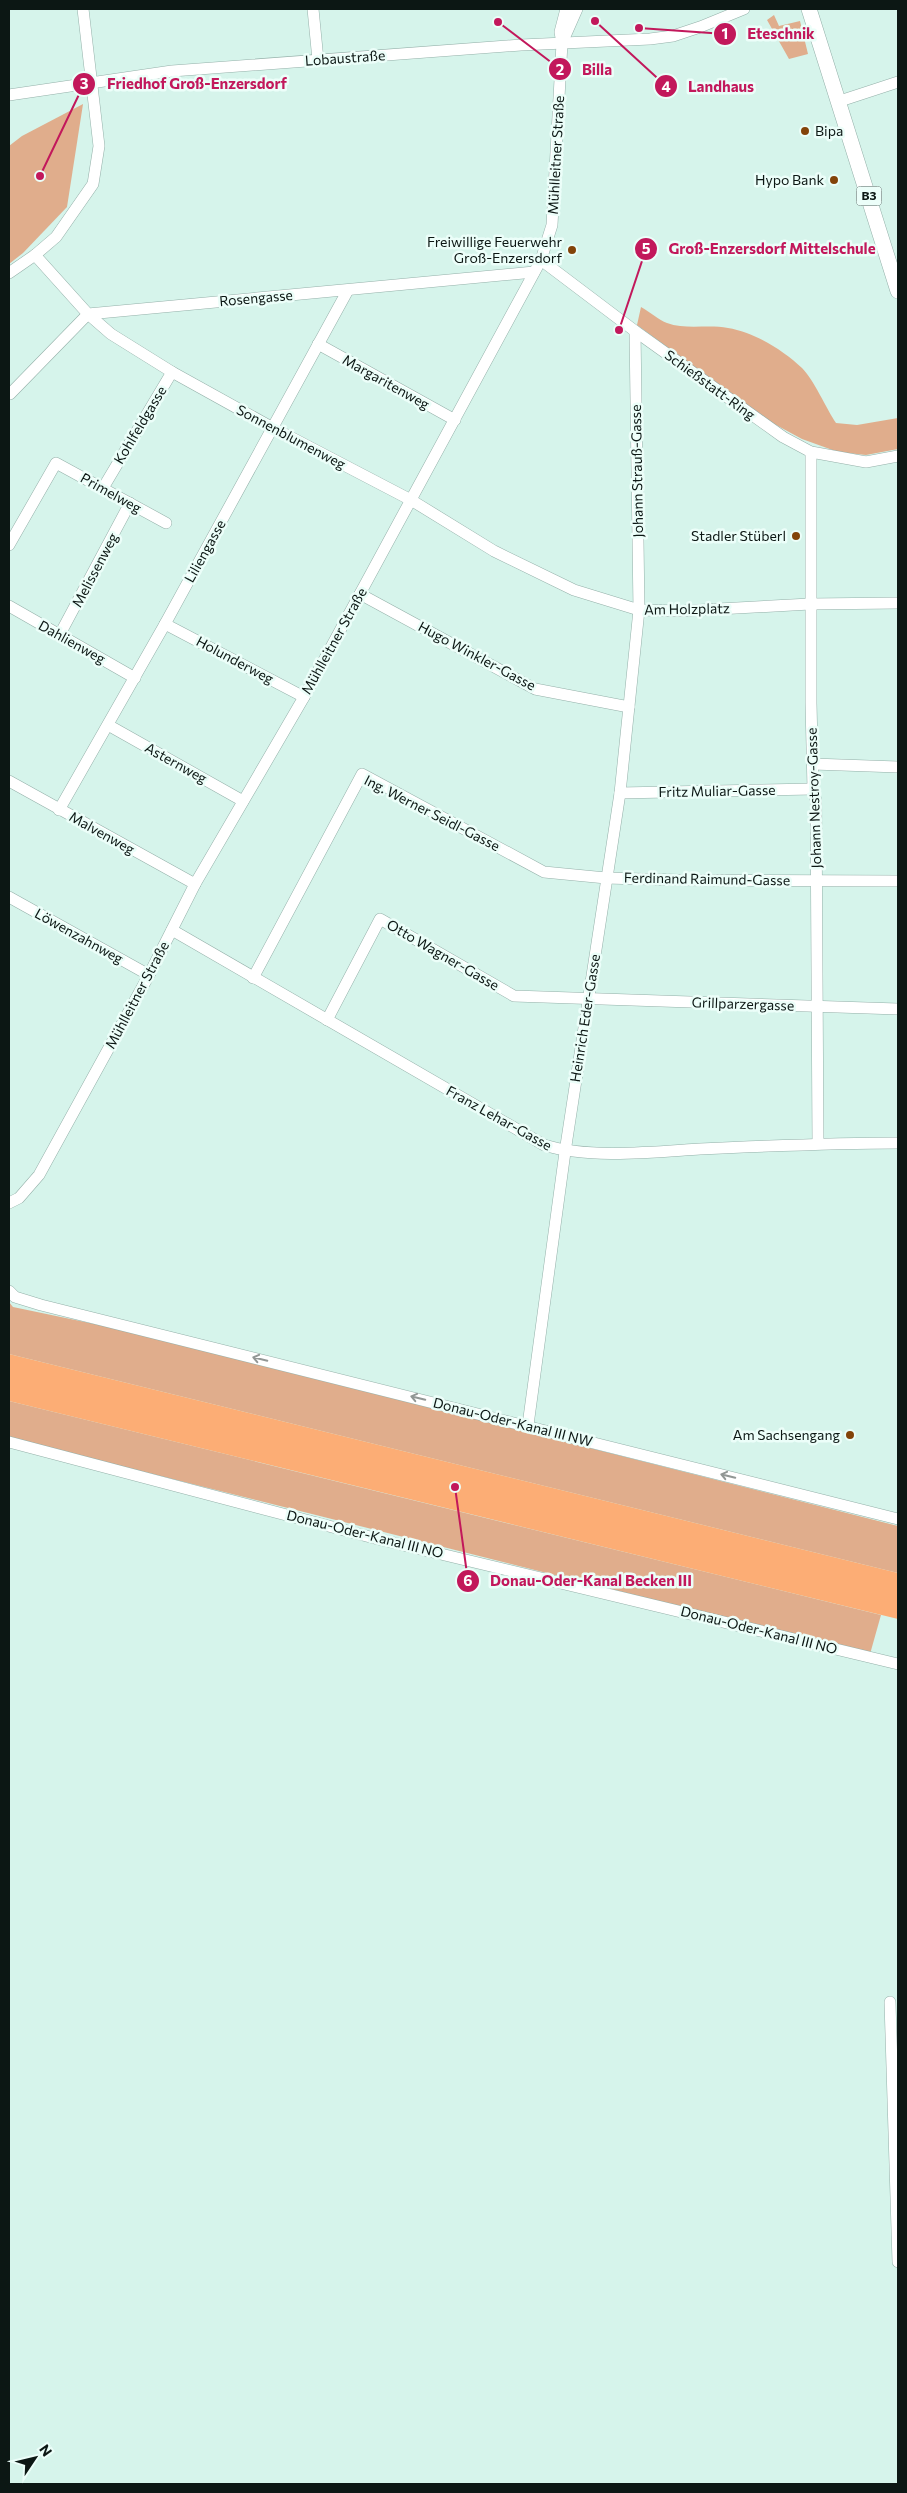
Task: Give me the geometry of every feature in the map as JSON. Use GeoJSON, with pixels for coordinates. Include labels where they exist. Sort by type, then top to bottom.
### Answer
{"type":"FeatureCollection","features":[{"type":"Feature","properties":{"kind":"main road","name":"B3"},"geometry":{"type":"LineString","coordinates":[[809,9],[840,102],[898,291]]}},
{"type":"Feature","properties":{"kind":"street"},"geometry":{"type":"LineString","coordinates":[[9,273],[35,255],[56,237],[93,184],[99,146],[83,9]]}},
{"type":"Feature","properties":{"kind":"street"},"geometry":{"type":"LineString","coordinates":[[313,9],[318,60]]}},
{"type":"Feature","properties":{"kind":"street","name":"Mühlleitner Straße"},"geometry":{"type":"LineString","coordinates":[[9,1203],[19,1198],[38,1175],[150,974],[195,884],[304,697],[541,260],[552,225],[562,43],[560,32],[566,9]]}},
{"type":"Feature","properties":{"kind":"street"},"geometry":{"type":"LineString","coordinates":[[562,43],[577,9]]}},
{"type":"Feature","properties":{"kind":"street","name":"Lobaustraße"},"geometry":{"type":"LineString","coordinates":[[9,95],[172,72],[562,43],[650,39],[673,36],[744,9]]}},
{"type":"Feature","properties":{"kind":"street"},"geometry":{"type":"LineString","coordinates":[[840,102],[898,82]]}},
{"type":"Feature","properties":{"kind":"street"},"geometry":{"type":"LineString","coordinates":[[10,394],[88,314],[35,255]]}},
{"type":"Feature","properties":{"kind":"street","name":"Schießstatt-Ring"},"geometry":{"type":"LineString","coordinates":[[541,260],[635,331],[783,437],[811,452],[866,462],[898,456]]}},
{"type":"Feature","properties":{"kind":"street","name":"Rosengasse"},"geometry":{"type":"LineString","coordinates":[[88,314],[534,272]]}},
{"type":"Feature","properties":{"kind":"street","name":"Liliengasse"},"geometry":{"type":"LineString","coordinates":[[59,810],[135,678],[348,290]]}},
{"type":"Feature","properties":{"kind":"street","name":"Kohlfeldgasse"},"geometry":{"type":"LineString","coordinates":[[88,314],[111,334],[172,372],[103,488]]}},
{"type":"Feature","properties":{"kind":"street","name":"Johann Strauß-Gasse"},"geometry":{"type":"LineString","coordinates":[[635,331],[638,610]]}},
{"type":"Feature","properties":{"kind":"street","name":"Margaritenweg"},"geometry":{"type":"LineString","coordinates":[[318,344],[455,420]]}},
{"type":"Feature","properties":{"kind":"street","name":"Sonnenblumenweg"},"geometry":{"type":"LineString","coordinates":[[172,372],[273,428],[411,500]]}},
{"type":"Feature","properties":{"kind":"street","name":"Johann Nestroy-Gasse"},"geometry":{"type":"LineString","coordinates":[[811,452],[810,604],[813,789],[816,802],[818,1144]]}},
{"type":"Feature","properties":{"kind":"street","name":"Primelweg"},"geometry":{"type":"LineString","coordinates":[[9,545],[56,463],[166,523]]}},
{"type":"Feature","properties":{"kind":"street","name":"Am Holzplatz"},"geometry":{"type":"LineString","coordinates":[[411,500],[512,560],[574,590],[638,610],[682,611],[810,604],[898,603]]}},
{"type":"Feature","properties":{"kind":"street","name":"Melissenweg"},"geometry":{"type":"LineString","coordinates":[[59,636],[130,503]]}},
{"type":"Feature","properties":{"kind":"street","name":"Hugo Winkler-Gasse"},"geometry":{"type":"LineString","coordinates":[[360,594],[536,689],[629,707]]}},
{"type":"Feature","properties":{"kind":"street","name":"Dahlienweg"},"geometry":{"type":"LineString","coordinates":[[9,606],[135,678]]}},
{"type":"Feature","properties":{"kind":"street","name":"Heinrich Eder-Gasse"},"geometry":{"type":"LineString","coordinates":[[528,1425],[564,1152],[620,793],[638,610]]}},
{"type":"Feature","properties":{"kind":"street","name":"Holunderweg"},"geometry":{"type":"LineString","coordinates":[[165,624],[304,697]]}},
{"type":"Feature","properties":{"kind":"street","name":"Asternweg"},"geometry":{"type":"LineString","coordinates":[[108,725],[243,801]]}},
{"type":"Feature","properties":{"kind":"street"},"geometry":{"type":"LineString","coordinates":[[813,764],[898,766]]}},
{"type":"Feature","properties":{"kind":"street","name":"Ing. Werner Seidl-Gasse"},"geometry":{"type":"LineString","coordinates":[[253,978],[362,774],[544,872],[606,878]]}},
{"type":"Feature","properties":{"kind":"street","name":"Malvenweg"},"geometry":{"type":"LineString","coordinates":[[9,782],[195,884]]}},
{"type":"Feature","properties":{"kind":"street","name":"Fritz Muliar-Gasse"},"geometry":{"type":"LineString","coordinates":[[620,793],[813,789]]}},
{"type":"Feature","properties":{"kind":"street","name":"Ferdinand Raimund-Gasse"},"geometry":{"type":"LineString","coordinates":[[606,878],[898,881]]}},
{"type":"Feature","properties":{"kind":"street","name":"Löwenzahnweg"},"geometry":{"type":"LineString","coordinates":[[9,897],[150,974]]}},
{"type":"Feature","properties":{"kind":"street","name":"Otto Wagner-Gasse"},"geometry":{"type":"LineString","coordinates":[[327,1020],[380,919],[514,996],[587,1000]]}},
{"type":"Feature","properties":{"kind":"street","name":"Franz Lehar-Gasse"},"geometry":{"type":"LineString","coordinates":[[172,930],[544,1145],[564,1152],[642,1152],[818,1144],[898,1143]]}},
{"type":"Feature","properties":{"kind":"street","name":"Grillparzergasse"},"geometry":{"type":"LineString","coordinates":[[587,1000],[898,1010]]}},
{"type":"Feature","properties":{"kind":"street","name":"Donau-Oder-Kanal III NW"},"geometry":{"type":"LineString","coordinates":[[9,1290],[14,1296],[41,1306],[898,1518]]}},
{"type":"Feature","properties":{"kind":"street","name":"Donau-Oder-Kanal III NO"},"geometry":{"type":"LineString","coordinates":[[9,1442],[374,1538],[898,1664]]}},
{"type":"Feature","properties":{"kind":"street"},"geometry":{"type":"LineString","coordinates":[[890,2002],[898,2262]]}},
{"type":"Feature","properties":{"kind":"shaded area"},"geometry":{"type":"Polygon","coordinates":[[[774,15],[779,26],[800,21],[808,54],[789,59],[767,20],[774,15]]]}},
{"type":"Feature","properties":{"kind":"shaded area"},"geometry":{"type":"Polygon","coordinates":[[[83,104],[67,207],[23,253],[9,264],[9,146],[22,136],[83,104]]]}},
{"type":"Feature","properties":{"kind":"shaded area"},"geometry":{"type":"Polygon","coordinates":[[[641,307],[664,322],[674,325],[728,328],[748,333],[768,343],[802,368],[836,423],[857,425],[898,418],[898,449],[866,455],[838,452],[802,439],[765,419],[637,325],[641,307]]]}},
{"type":"Feature","properties":{"kind":"shaded area"},"geometry":{"type":"Polygon","coordinates":[[[9,1302],[13,1307],[128,1331],[898,1526],[898,1573],[9,1354],[9,1302]]]}},
{"type":"Feature","properties":{"kind":"shaded area"},"geometry":{"type":"Polygon","coordinates":[[[9,1354],[898,1573],[898,1619],[9,1401],[9,1354]]]}},
{"type":"Feature","properties":{"kind":"shaded area"},"geometry":{"type":"Polygon","coordinates":[[[9,1401],[881,1615],[870,1654],[9,1438],[9,1401]]]}},
{"type":"Feature","properties":{"kind":"place","name":"Landhaus"},"geometry":{"type":"Point","coordinates":[595,21]}},
{"type":"Feature","properties":{"kind":"place","name":"Billa"},"geometry":{"type":"Point","coordinates":[498,22]}},
{"type":"Feature","properties":{"kind":"place","name":"Eteschnik"},"geometry":{"type":"Point","coordinates":[639,28]}},
{"type":"Feature","properties":{"kind":"place","name":"Bipa"},"geometry":{"type":"Point","coordinates":[805,131]}},
{"type":"Feature","properties":{"kind":"place","name":"Friedhof Groß-Enzersdorf"},"geometry":{"type":"Point","coordinates":[40,176]}},
{"type":"Feature","properties":{"kind":"place","name":"Hypo Bank"},"geometry":{"type":"Point","coordinates":[834,180]}},
{"type":"Feature","properties":{"kind":"place","name":"Freiwillige Feuerwehr Groß-Enzersdorf"},"geometry":{"type":"Point","coordinates":[572,250]}},
{"type":"Feature","properties":{"kind":"place","name":"Groß-Enzersdorf Mittelschule"},"geometry":{"type":"Point","coordinates":[619,330]}},
{"type":"Feature","properties":{"kind":"place","name":"Stadler Stüberl"},"geometry":{"type":"Point","coordinates":[796,536]}},
{"type":"Feature","properties":{"kind":"place","name":"Am Sachsengang"},"geometry":{"type":"Point","coordinates":[850,1435]}},
{"type":"Feature","properties":{"kind":"place","name":"Donau-Oder-Kanal Becken III"},"geometry":{"type":"Point","coordinates":[455,1487]}}]}
